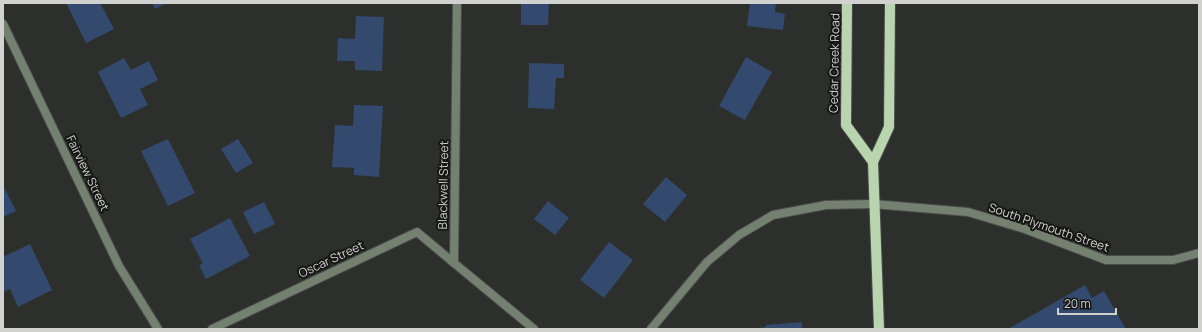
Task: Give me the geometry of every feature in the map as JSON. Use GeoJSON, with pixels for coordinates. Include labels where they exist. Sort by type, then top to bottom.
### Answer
{"type":"FeatureCollection","features":[{"type":"Feature","properties":{"kind":"main road","name":"Cedar Creek Road"},"geometry":{"type":"LineString","coordinates":[[847,3],[846,125],[873,162]]}},
{"type":"Feature","properties":{"kind":"main road"},"geometry":{"type":"LineString","coordinates":[[879,329],[873,204],[873,162],[889,127],[890,3]]}},
{"type":"Feature","properties":{"kind":"street","name":"Blackwell Street"},"geometry":{"type":"LineString","coordinates":[[454,263],[457,3]]}},
{"type":"Feature","properties":{"kind":"street","name":"Fairview Street"},"geometry":{"type":"LineString","coordinates":[[3,24],[119,266],[158,329]]}},
{"type":"Feature","properties":{"kind":"street","name":"South Plymouth Street"},"geometry":{"type":"LineString","coordinates":[[651,329],[707,262],[739,235],[773,215],[826,205],[873,204],[968,212],[1025,229],[1106,260],[1173,260],[1199,253]]}},
{"type":"Feature","properties":{"kind":"street","name":"Oscar Street"},"geometry":{"type":"LineString","coordinates":[[212,329],[417,232],[454,263]]}},
{"type":"Feature","properties":{"kind":"street"},"geometry":{"type":"LineString","coordinates":[[454,263],[534,329]]}},
{"type":"Feature","properties":{"kind":"building"},"geometry":{"type":"Polygon","coordinates":[[[66,3],[100,3],[114,29],[86,43],[66,3]]]}},
{"type":"Feature","properties":{"kind":"building"},"geometry":{"type":"Polygon","coordinates":[[[152,3],[167,3],[155,9],[152,3]]]}},
{"type":"Feature","properties":{"kind":"building"},"geometry":{"type":"Polygon","coordinates":[[[521,3],[549,3],[548,25],[521,25],[521,3]]]}},
{"type":"Feature","properties":{"kind":"building"},"geometry":{"type":"Polygon","coordinates":[[[750,3],[776,3],[775,12],[785,14],[783,30],[747,26],[750,3]]]}},
{"type":"Feature","properties":{"kind":"building"},"geometry":{"type":"Polygon","coordinates":[[[356,16],[384,17],[382,71],[355,70],[355,61],[337,61],[338,38],[355,39],[356,16]]]}},
{"type":"Feature","properties":{"kind":"building"},"geometry":{"type":"Polygon","coordinates":[[[746,57],[772,72],[745,120],[719,106],[746,57]]]}},
{"type":"Feature","properties":{"kind":"building"},"geometry":{"type":"Polygon","coordinates":[[[124,58],[131,70],[149,61],[158,80],[140,89],[148,105],[121,118],[98,72],[124,58]]]}},
{"type":"Feature","properties":{"kind":"building"},"geometry":{"type":"Polygon","coordinates":[[[529,63],[564,64],[564,78],[556,78],[554,109],[528,108],[529,63]]]}},
{"type":"Feature","properties":{"kind":"building"},"geometry":{"type":"Polygon","coordinates":[[[354,105],[383,106],[379,177],[354,175],[354,168],[332,167],[335,125],[353,126],[354,105]]]}},
{"type":"Feature","properties":{"kind":"building"},"geometry":{"type":"Polygon","coordinates":[[[168,139],[195,193],[168,206],[141,151],[168,139]]]}},
{"type":"Feature","properties":{"kind":"building"},"geometry":{"type":"Polygon","coordinates":[[[238,139],[253,163],[236,173],[221,149],[238,139]]]}},
{"type":"Feature","properties":{"kind":"building"},"geometry":{"type":"Polygon","coordinates":[[[666,177],[687,195],[665,222],[643,204],[666,177]]]}},
{"type":"Feature","properties":{"kind":"building"},"geometry":{"type":"Polygon","coordinates":[[[3,185],[16,211],[3,217],[3,185]]]}},
{"type":"Feature","properties":{"kind":"building"},"geometry":{"type":"Polygon","coordinates":[[[548,201],[569,218],[555,235],[534,219],[548,201]]]}},
{"type":"Feature","properties":{"kind":"building"},"geometry":{"type":"Polygon","coordinates":[[[264,202],[275,224],[254,234],[243,212],[264,202]]]}},
{"type":"Feature","properties":{"kind":"building"},"geometry":{"type":"Polygon","coordinates":[[[230,218],[250,256],[206,279],[199,265],[203,264],[190,239],[230,218]]]}},
{"type":"Feature","properties":{"kind":"building"},"geometry":{"type":"Polygon","coordinates":[[[609,242],[633,260],[604,298],[580,280],[609,242]]]}},
{"type":"Feature","properties":{"kind":"building"},"geometry":{"type":"Polygon","coordinates":[[[30,244],[52,290],[18,307],[10,289],[3,292],[3,257],[30,244]]]}},
{"type":"Feature","properties":{"kind":"building"},"geometry":{"type":"Polygon","coordinates":[[[1085,285],[1092,298],[1104,291],[1126,329],[1008,329],[1085,285]]]}},
{"type":"Feature","properties":{"kind":"building"},"geometry":{"type":"Polygon","coordinates":[[[802,322],[802,329],[752,329],[766,327],[766,325],[802,322]]]}}]}
